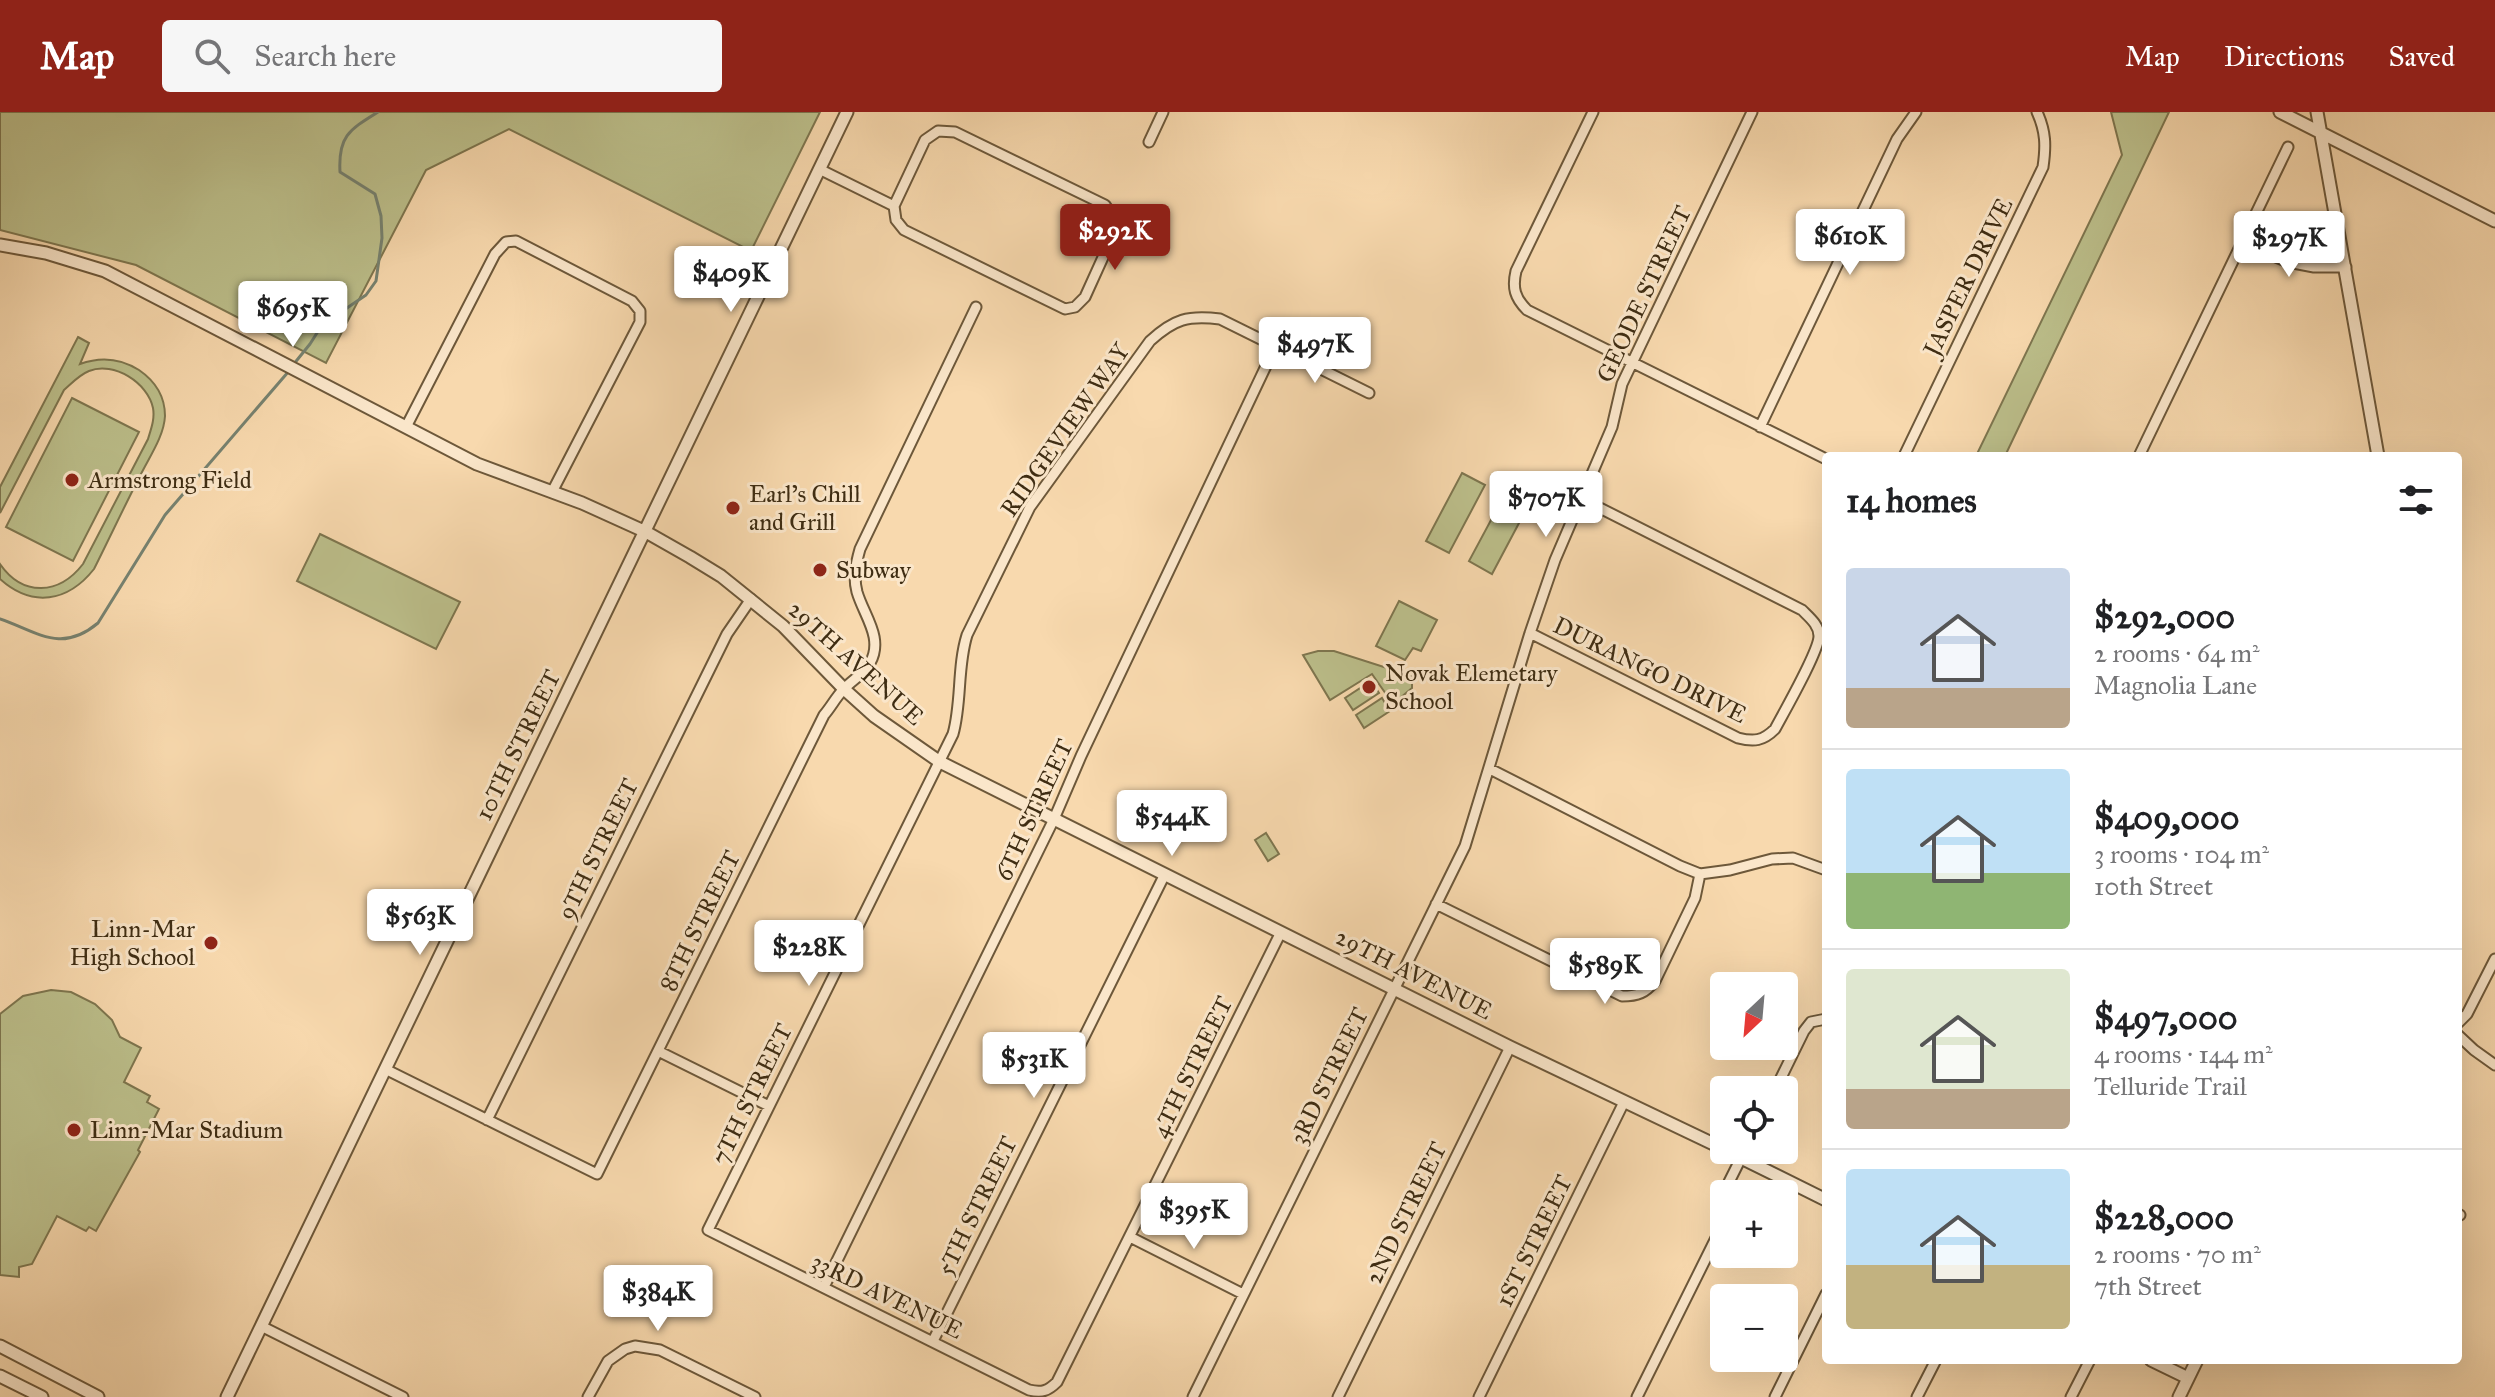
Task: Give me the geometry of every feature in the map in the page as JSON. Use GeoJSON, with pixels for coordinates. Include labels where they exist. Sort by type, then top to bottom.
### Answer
{"type":"FeatureCollection","features":[{"type":"Feature","properties":{"kind":"street","name":"10TH STREET"},"geometry":{"type":"LineString","coordinates":[[227,1397],[847,112]]}},
{"type":"Feature","properties":{"kind":"street"},"geometry":{"type":"LineString","coordinates":[[1149,142],[1163,112]]}},
{"type":"Feature","properties":{"kind":"street"},"geometry":{"type":"LineString","coordinates":[[1593,112],[1516,271],[1513,284],[1516,299],[1527,310],[1822,457]]}},
{"type":"Feature","properties":{"kind":"street","name":"GEODE STREET"},"geometry":{"type":"LineString","coordinates":[[1394,989],[1465,846],[1530,633],[1555,560],[1612,427],[1631,361],[1752,112]]}},
{"type":"Feature","properties":{"kind":"street"},"geometry":{"type":"LineString","coordinates":[[1760,427],[1897,139],[1916,112]]}},
{"type":"Feature","properties":{"kind":"street","name":"JASPER DRIVE"},"geometry":{"type":"LineString","coordinates":[[1906,452],[2043,167],[2046,146],[2044,128],[2037,112]]}},
{"type":"Feature","properties":{"kind":"street"},"geometry":{"type":"LineString","coordinates":[[2280,112],[2495,221]]}},
{"type":"Feature","properties":{"kind":"street"},"geometry":{"type":"LineString","coordinates":[[2317,112],[2377,452]]}},
{"type":"Feature","properties":{"kind":"street"},"geometry":{"type":"LineString","coordinates":[[938,131],[955,132],[1105,205],[1114,218],[1114,233],[1085,297],[1075,307],[1065,309],[904,230],[896,220],[894,206],[925,140],[938,131]]}},
{"type":"Feature","properties":{"kind":"street"},"geometry":{"type":"LineString","coordinates":[[2141,452],[2288,147]]}},
{"type":"Feature","properties":{"kind":"street"},"geometry":{"type":"LineString","coordinates":[[819,169],[894,206]]}},
{"type":"Feature","properties":{"kind":"street"},"geometry":{"type":"LineString","coordinates":[[406,427],[495,254],[506,242],[516,241],[632,301],[640,311],[640,322],[552,492]]}},
{"type":"Feature","properties":{"kind":"street"},"geometry":{"type":"LineString","coordinates":[[2242,243],[2288,262],[2314,267],[2346,267]]}},
{"type":"Feature","properties":{"kind":"street","name":"29TH AVENUE"},"geometry":{"type":"LineString","coordinates":[[0,245],[46,253],[105,271],[496,472],[646,532],[721,576],[751,599],[783,626],[874,716],[940,762],[1510,1047],[1710,1143]]}},
{"type":"Feature","properties":{"kind":"street","name":"8TH STREET"},"geometry":{"type":"LineString","coordinates":[[487,1120],[597,1174],[824,715],[871,662],[875,647],[874,630],[856,591],[855,568],[860,549],[976,307]]}},
{"type":"Feature","properties":{"kind":"street","name":"RIDGEVIEW WAY"},"geometry":{"type":"LineString","coordinates":[[940,762],[958,715],[962,651],[967,635],[1030,507],[1150,341],[1163,329],[1196,316],[1220,319],[1369,393]]}},
{"type":"Feature","properties":{"kind":"street","name":"6TH STREET"},"geometry":{"type":"LineString","coordinates":[[824,1287],[1054,819],[1275,347]]}},
{"type":"Feature","properties":{"kind":"street","name":"DURANGO DRIVE"},"geometry":{"type":"LineString","coordinates":[[1530,633],[1738,738],[1752,742],[1765,738],[1775,729],[1815,650],[1819,636],[1815,622],[1802,610],[1582,499]]}},
{"type":"Feature","properties":{"kind":"street","name":"9TH STREET"},"geometry":{"type":"LineString","coordinates":[[487,1120],[727,634],[751,599]]}},
{"type":"Feature","properties":{"kind":"street","name":"7TH STREET"},"geometry":{"type":"LineString","coordinates":[[708,1230],[940,762]]}},
{"type":"Feature","properties":{"kind":"street"},"geometry":{"type":"LineString","coordinates":[[1490,769],[1700,874],[1772,859],[1793,858],[1822,869]]}},
{"type":"Feature","properties":{"kind":"street","name":"5TH STREET"},"geometry":{"type":"LineString","coordinates":[[933,1341],[1165,874]]}},
{"type":"Feature","properties":{"kind":"street"},"geometry":{"type":"LineString","coordinates":[[1436,904],[1622,996],[1635,996],[1646,991],[1655,981],[1695,898],[1700,874]]}},
{"type":"Feature","properties":{"kind":"street","name":"4TH STREET"},"geometry":{"type":"LineString","coordinates":[[1049,1389],[1057,1382],[1281,932]]}},
{"type":"Feature","properties":{"kind":"street"},"geometry":{"type":"LineString","coordinates":[[2462,1019],[2495,959]]}},
{"type":"Feature","properties":{"kind":"street","name":"3RD STREET"},"geometry":{"type":"LineString","coordinates":[[1193,1397],[1394,989]]}},
{"type":"Feature","properties":{"kind":"street"},"geometry":{"type":"LineString","coordinates":[[1782,1076],[1804,1031],[1811,1022],[1822,1020]]}},
{"type":"Feature","properties":{"kind":"street"},"geometry":{"type":"LineString","coordinates":[[2462,1039],[2495,1065]]}},
{"type":"Feature","properties":{"kind":"street","name":"2ND STREET"},"geometry":{"type":"LineString","coordinates":[[1338,1397],[1510,1047]]}},
{"type":"Feature","properties":{"kind":"street"},"geometry":{"type":"LineString","coordinates":[[658,1051],[769,1106]]}},
{"type":"Feature","properties":{"kind":"street"},"geometry":{"type":"LineString","coordinates":[[385,1069],[487,1120]]}},
{"type":"Feature","properties":{"kind":"street","name":"1ST STREET"},"geometry":{"type":"LineString","coordinates":[[1479,1397],[1624,1102]]}},
{"type":"Feature","properties":{"kind":"street","name":"29TH AVENUE"},"geometry":{"type":"LineString","coordinates":[[1761,1164],[1822,1198]]}},
{"type":"Feature","properties":{"kind":"street","name":"33RD AVENUE"},"geometry":{"type":"LineString","coordinates":[[708,1230],[1029,1390],[1039,1392],[1049,1389]]}},
{"type":"Feature","properties":{"kind":"street"},"geometry":{"type":"LineString","coordinates":[[1130,1237],[1243,1294]]}},
{"type":"Feature","properties":{"kind":"street"},"geometry":{"type":"LineString","coordinates":[[1637,1397],[1710,1250]]}},
{"type":"Feature","properties":{"kind":"street"},"geometry":{"type":"LineString","coordinates":[[1775,1397],[1822,1302]]}},
{"type":"Feature","properties":{"kind":"street"},"geometry":{"type":"LineString","coordinates":[[261,1326],[403,1397]]}},
{"type":"Feature","properties":{"kind":"street"},"geometry":{"type":"LineString","coordinates":[[0,1346],[98,1397]]}},
{"type":"Feature","properties":{"kind":"street"},"geometry":{"type":"LineString","coordinates":[[588,1397],[608,1361],[635,1346],[660,1350],[755,1397]]}},
{"type":"Feature","properties":{"kind":"street"},"geometry":{"type":"LineString","coordinates":[[1917,1397],[1934,1364]]}},
{"type":"Feature","properties":{"kind":"street"},"geometry":{"type":"LineString","coordinates":[[2071,1397],[2088,1364]]}},
{"type":"Feature","properties":{"kind":"street"},"geometry":{"type":"LineString","coordinates":[[2159,1364],[2188,1378]]}},
{"type":"Feature","properties":{"kind":"street"},"geometry":{"type":"LineString","coordinates":[[2179,1397],[2195,1364]]}},
{"type":"Feature","properties":{"kind":"street"},"geometry":{"type":"LineString","coordinates":[[0,1376],[42,1397]]}},
{"type":"Feature","properties":{"kind":"green space"},"geometry":{"type":"Polygon","coordinates":[[[0,112],[820,112],[751,251],[509,129],[426,170],[326,363],[136,265],[0,230],[0,112]]]}},
{"type":"Feature","properties":{"kind":"green space"},"geometry":{"type":"Polygon","coordinates":[[[2111,112],[2169,112],[2007,452],[1978,452],[2122,155],[2111,112]]]}},
{"type":"Feature","properties":{"kind":"green space"},"geometry":{"type":"Polygon","coordinates":[[[78,337],[89,343],[80,364],[95,360],[117,361],[132,366],[150,379],[163,402],[164,423],[156,446],[94,569],[73,589],[49,597],[37,597],[12,588],[0,579],[0,564],[9,575],[30,587],[52,586],[73,574],[83,564],[148,439],[153,420],[150,399],[128,376],[109,369],[82,375],[64,390],[0,513],[0,487],[78,337]]]}},
{"type":"Feature","properties":{"kind":"green space","name":"Armstrong Field"},"geometry":{"type":"Polygon","coordinates":[[[72,398],[139,432],[73,561],[6,527],[72,398]]]}},
{"type":"Feature","properties":{"kind":"green space"},"geometry":{"type":"Polygon","coordinates":[[[1462,473],[1485,485],[1449,553],[1426,541],[1462,473]]]}},
{"type":"Feature","properties":{"kind":"green space"},"geometry":{"type":"Polygon","coordinates":[[[1505,494],[1528,506],[1492,574],[1469,561],[1505,494]]]}},
{"type":"Feature","properties":{"kind":"green space"},"geometry":{"type":"Polygon","coordinates":[[[320,534],[460,602],[436,649],[297,581],[320,534]]]}},
{"type":"Feature","properties":{"kind":"green space"},"geometry":{"type":"Polygon","coordinates":[[[1399,601],[1437,620],[1421,651],[1413,648],[1405,660],[1376,646],[1399,601]]]}},
{"type":"Feature","properties":{"kind":"green space"},"geometry":{"type":"Polygon","coordinates":[[[1334,651],[1412,676],[1412,688],[1393,704],[1372,674],[1330,700],[1303,655],[1334,651]]]}},
{"type":"Feature","properties":{"kind":"green space"},"geometry":{"type":"Polygon","coordinates":[[[1371,681],[1379,693],[1353,710],[1345,698],[1371,681]]]}},
{"type":"Feature","properties":{"kind":"green space"},"geometry":{"type":"Polygon","coordinates":[[[1382,698],[1390,711],[1364,728],[1356,715],[1382,698]]]}},
{"type":"Feature","properties":{"kind":"green space"},"geometry":{"type":"Polygon","coordinates":[[[1266,833],[1279,854],[1268,861],[1255,840],[1266,833]]]}},
{"type":"Feature","properties":{"kind":"green space","name":"Linn-Mar Stadium"},"geometry":{"type":"Polygon","coordinates":[[[51,990],[71,992],[95,1004],[112,1020],[120,1037],[141,1048],[124,1082],[150,1096],[147,1102],[159,1109],[138,1150],[140,1152],[96,1231],[89,1227],[86,1231],[57,1216],[32,1264],[19,1267],[19,1277],[0,1275],[0,1014],[23,996],[51,990]]]}},
{"type":"Feature","properties":{"kind":"waterway"},"geometry":{"type":"LineString","coordinates":[[293,365],[322,325],[366,295],[376,281],[382,238],[381,216],[375,194],[340,172],[340,160],[347,135],[378,112]]}},
{"type":"Feature","properties":{"kind":"waterway"},"geometry":{"type":"LineString","coordinates":[[0,619],[49,638],[61,639],[85,632],[98,623],[165,515],[289,371]]}},
{"type":"Feature","properties":{"kind":"place","name":"Armstrong Field"},"geometry":{"type":"Point","coordinates":[72,480]}},
{"type":"Feature","properties":{"kind":"place","name":"Earl's Chill and Grill"},"geometry":{"type":"Point","coordinates":[733,508]}},
{"type":"Feature","properties":{"kind":"place","name":"Subway"},"geometry":{"type":"Point","coordinates":[820,570]}},
{"type":"Feature","properties":{"kind":"place","name":"Novak Elemetary School"},"geometry":{"type":"Point","coordinates":[1369,687]}},
{"type":"Feature","properties":{"kind":"place","name":"Linn-Mar High School"},"geometry":{"type":"Point","coordinates":[211,943]}},
{"type":"Feature","properties":{"kind":"place","name":"Linn-Mar Stadium"},"geometry":{"type":"Point","coordinates":[74,1130]}}]}
